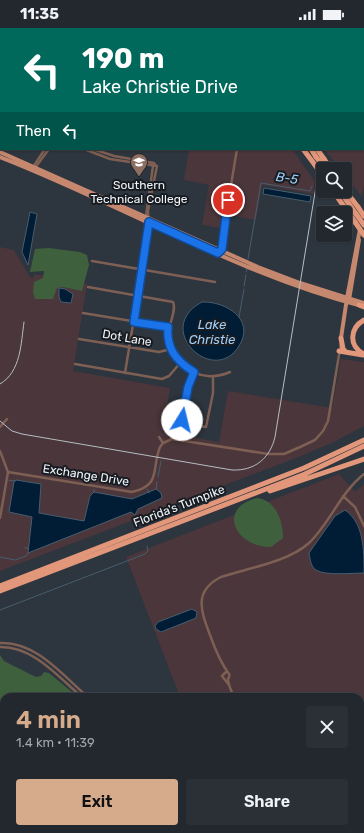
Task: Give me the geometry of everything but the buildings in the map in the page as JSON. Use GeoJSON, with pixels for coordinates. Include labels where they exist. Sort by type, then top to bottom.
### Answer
{"type":"FeatureCollection","features":[{"type":"Feature","properties":{"kind":"highway"},"geometry":{"type":"LineString","coordinates":[[304,150],[316,167]]}},
{"type":"Feature","properties":{"kind":"highway"},"geometry":{"type":"LineString","coordinates":[[312,150],[320,162]]}},
{"type":"Feature","properties":{"kind":"highway"},"geometry":{"type":"LineString","coordinates":[[318,150],[326,162]]}},
{"type":"Feature","properties":{"kind":"highway"},"geometry":{"type":"LineString","coordinates":[[338,198],[362,234]]}},
{"type":"Feature","properties":{"kind":"highway"},"geometry":{"type":"LineString","coordinates":[[345,198],[364,225]]}},
{"type":"Feature","properties":{"kind":"highway"},"geometry":{"type":"LineString","coordinates":[[351,198],[364,215]]}},
{"type":"Feature","properties":{"kind":"highway"},"geometry":{"type":"LineString","coordinates":[[364,320],[355,327],[352,337],[356,348],[364,355]]}},
{"type":"Feature","properties":{"kind":"highway"},"geometry":{"type":"LineString","coordinates":[[341,338],[343,349],[346,352]]}},
{"type":"Feature","properties":{"kind":"highway"},"geometry":{"type":"LineString","coordinates":[[339,351],[364,355]]}},
{"type":"Feature","properties":{"kind":"highway","name":"Florida's Turnpike"},"geometry":{"type":"LineString","coordinates":[[0,586],[298,471],[364,440]]}},
{"type":"Feature","properties":{"kind":"highway","name":"Florida's Turnpike"},"geometry":{"type":"LineString","coordinates":[[0,591],[318,469],[364,446]]}},
{"type":"Feature","properties":{"kind":"highway"},"geometry":{"type":"LineString","coordinates":[[255,493],[269,491],[296,483],[364,459]]}},
{"type":"Feature","properties":{"kind":"main road"},"geometry":{"type":"LineString","coordinates":[[0,152],[277,278],[348,300]]}},
{"type":"Feature","properties":{"kind":"main road"},"geometry":{"type":"LineString","coordinates":[[0,157],[43,171],[148,219]]}},
{"type":"Feature","properties":{"kind":"main road"},"geometry":{"type":"LineString","coordinates":[[341,338],[362,234],[364,207]]}},
{"type":"Feature","properties":{"kind":"main road"},"geometry":{"type":"LineString","coordinates":[[219,251],[286,278],[363,306]]}},
{"type":"Feature","properties":{"kind":"main road"},"geometry":{"type":"LineString","coordinates":[[277,278],[286,278]]}},
{"type":"Feature","properties":{"kind":"street"},"geometry":{"type":"LineString","coordinates":[[34,168],[44,150]]}},
{"type":"Feature","properties":{"kind":"street"},"geometry":{"type":"LineString","coordinates":[[34,168],[48,150]]}},
{"type":"Feature","properties":{"kind":"street"},"geometry":{"type":"LineString","coordinates":[[87,150],[110,159],[154,165]]}},
{"type":"Feature","properties":{"kind":"street"},"geometry":{"type":"LineString","coordinates":[[96,150],[114,156],[154,165]]}},
{"type":"Feature","properties":{"kind":"street"},"geometry":{"type":"LineString","coordinates":[[219,251],[237,150]]}},
{"type":"Feature","properties":{"kind":"street"},"geometry":{"type":"LineString","coordinates":[[40,161],[40,166],[43,171]]}},
{"type":"Feature","properties":{"kind":"street"},"geometry":{"type":"LineString","coordinates":[[125,373],[142,270],[154,165]]}},
{"type":"Feature","properties":{"kind":"street"},"geometry":{"type":"LineString","coordinates":[[92,262],[214,282]]}},
{"type":"Feature","properties":{"kind":"street"},"geometry":{"type":"LineString","coordinates":[[88,287],[173,302],[174,307],[168,327],[168,340],[171,349],[181,362],[194,372],[204,376],[213,376],[230,372]]}},
{"type":"Feature","properties":{"kind":"street"},"geometry":{"type":"LineString","coordinates":[[83,313],[168,327]]}},
{"type":"Feature","properties":{"kind":"street"},"geometry":{"type":"LineString","coordinates":[[159,437],[163,443],[177,439],[278,455],[315,440],[323,431],[328,421],[341,338]]}},
{"type":"Feature","properties":{"kind":"street","name":"Dot Lane"},"geometry":{"type":"LineString","coordinates":[[79,339],[159,352],[171,349]]}},
{"type":"Feature","properties":{"kind":"street"},"geometry":{"type":"LineString","coordinates":[[75,364],[166,379],[181,362]]}},
{"type":"Feature","properties":{"kind":"street"},"geometry":{"type":"LineString","coordinates":[[194,372],[188,387],[183,422],[206,426],[213,393],[213,376]]}},
{"type":"Feature","properties":{"kind":"street"},"geometry":{"type":"LineString","coordinates":[[0,427],[7,419]]}},
{"type":"Feature","properties":{"kind":"street","name":"Exchange Drive"},"geometry":{"type":"LineString","coordinates":[[8,472],[132,492],[152,483],[158,452],[163,443]]}},
{"type":"Feature","properties":{"kind":"street"},"geometry":{"type":"LineString","coordinates":[[0,451],[8,472],[0,518]]}},
{"type":"Feature","properties":{"kind":"street"},"geometry":{"type":"LineString","coordinates":[[227,679],[222,677],[224,673],[222,666],[201,612],[202,599],[207,588],[221,577],[290,555],[300,550],[314,538],[343,496],[364,474]]}},
{"type":"Feature","properties":{"kind":"street"},"geometry":{"type":"LineString","coordinates":[[343,496],[355,507],[364,526]]}},
{"type":"Feature","properties":{"kind":"street"},"geometry":{"type":"LineString","coordinates":[[0,644],[13,644],[31,650],[83,693]]}},
{"type":"Feature","properties":{"kind":"street"},"geometry":{"type":"LineString","coordinates":[[0,648],[12,648],[29,653],[77,693]]}},
{"type":"Feature","properties":{"kind":"street"},"geometry":{"type":"LineString","coordinates":[[224,673],[229,675],[227,679],[232,693]]}},
{"type":"Feature","properties":{"kind":"shaded area"},"geometry":{"type":"Polygon","coordinates":[[[189,150],[293,150],[315,182],[313,194],[262,185],[256,220],[224,214],[221,228],[202,225],[209,185],[184,180],[189,150]]]}},
{"type":"Feature","properties":{"kind":"shaded area"},"geometry":{"type":"Polygon","coordinates":[[[325,150],[364,150],[364,185],[362,197],[352,184],[352,162],[334,162],[325,150]]]}},
{"type":"Feature","properties":{"kind":"shaded area"},"geometry":{"type":"Polygon","coordinates":[[[0,247],[14,250],[30,277],[34,278],[34,274],[87,284],[73,371],[170,388],[163,432],[219,442],[228,391],[332,408],[341,359],[364,362],[364,426],[332,443],[291,460],[0,571],[0,247]]]}},
{"type":"Feature","properties":{"kind":"shaded area"},"geometry":{"type":"Polygon","coordinates":[[[339,474],[355,492],[364,484],[364,693],[178,693],[126,557],[339,474]]]}},
{"type":"Feature","properties":{"kind":"green space"},"geometry":{"type":"Polygon","coordinates":[[[49,248],[80,252],[87,255],[89,265],[82,291],[63,287],[57,288],[53,299],[35,299],[33,292],[34,282],[43,278],[44,271],[30,272],[35,249],[49,248]]]}},
{"type":"Feature","properties":{"kind":"green space"},"geometry":{"type":"Polygon","coordinates":[[[257,498],[264,500],[274,507],[282,525],[283,538],[271,547],[259,546],[249,541],[241,535],[236,527],[234,519],[237,510],[244,503],[257,498]]]}},
{"type":"Feature","properties":{"kind":"green space"},"geometry":{"type":"Polygon","coordinates":[[[0,655],[4,661],[36,677],[41,676],[44,672],[49,673],[73,693],[0,693],[0,655]]]}},
{"type":"Feature","properties":{"kind":"water"},"geometry":{"type":"Polygon","coordinates":[[[264,188],[311,196],[310,202],[263,194],[264,188]]]}},
{"type":"Feature","properties":{"kind":"water"},"geometry":{"type":"Polygon","coordinates":[[[30,212],[37,214],[28,265],[22,252],[30,212]]]}},
{"type":"Feature","properties":{"kind":"water"},"geometry":{"type":"Polygon","coordinates":[[[59,288],[65,289],[73,294],[71,303],[61,302],[59,297],[59,288]]]}},
{"type":"Feature","properties":{"kind":"water","name":"Lake Christie"},"geometry":{"type":"Polygon","coordinates":[[[202,302],[211,302],[228,308],[241,320],[244,328],[243,336],[239,346],[228,357],[216,360],[203,357],[192,350],[185,339],[183,326],[188,313],[202,302]]]}},
{"type":"Feature","properties":{"kind":"water"},"geometry":{"type":"Polygon","coordinates":[[[16,480],[41,484],[39,513],[84,521],[90,496],[94,492],[132,499],[156,489],[161,493],[162,498],[138,509],[135,515],[131,512],[28,553],[32,517],[9,512],[14,482],[16,480]]]}},
{"type":"Feature","properties":{"kind":"water"},"geometry":{"type":"Polygon","coordinates":[[[345,510],[356,522],[362,538],[364,573],[332,574],[320,572],[314,569],[309,553],[335,516],[345,510]]]}},
{"type":"Feature","properties":{"kind":"water"},"geometry":{"type":"Polygon","coordinates":[[[192,609],[197,612],[196,618],[161,632],[156,629],[155,626],[158,622],[192,609]]]}},
{"type":"Feature","properties":{"kind":"waterway","name":"B-5"},"geometry":{"type":"LineString","coordinates":[[248,259],[261,183],[310,191],[312,186]]}},
{"type":"Feature","properties":{"kind":"waterway","name":"B-5"},"geometry":{"type":"LineString","coordinates":[[244,286],[246,275]]}},
{"type":"Feature","properties":{"kind":"waterway","name":"B-5"},"geometry":{"type":"LineString","coordinates":[[239,317],[244,289]]}},
{"type":"Feature","properties":{"kind":"waterway"},"geometry":{"type":"LineString","coordinates":[[158,477],[161,461]]}},
{"type":"Feature","properties":{"kind":"waterway"},"geometry":{"type":"LineString","coordinates":[[8,480],[15,481]]}},
{"type":"Feature","properties":{"kind":"waterway"},"geometry":{"type":"LineString","coordinates":[[156,489],[157,482]]}},
{"type":"Feature","properties":{"kind":"waterway"},"geometry":{"type":"LineString","coordinates":[[147,489],[149,493]]}},
{"type":"Feature","properties":{"kind":"waterway"},"geometry":{"type":"LineString","coordinates":[[0,610],[145,554],[148,551],[147,546]]}},
{"type":"Feature","properties":{"kind":"waterway"},"geometry":{"type":"LineString","coordinates":[[0,557],[15,560],[26,556],[28,553]]}},
{"type":"Feature","properties":{"kind":"railway"},"geometry":{"type":"LineString","coordinates":[[0,421],[12,431],[22,434],[232,470],[248,468],[260,462],[269,451],[275,437],[321,150]]}},
{"type":"Feature","properties":{"kind":"railway"},"geometry":{"type":"LineString","coordinates":[[0,384],[7,379],[16,365],[21,348],[24,322]]}},
{"type":"Feature","properties":{"kind":"place","name":"Southern Technical College"},"geometry":{"type":"Point","coordinates":[139,177]}},
{"type":"Feature","properties":{"kind":"route"},"geometry":{"type":"LineString","coordinates":[[182,420],[189,381],[194,372],[173,354],[168,340],[168,327],[134,322],[149,222],[218,253],[222,249],[228,200]]}}]}
